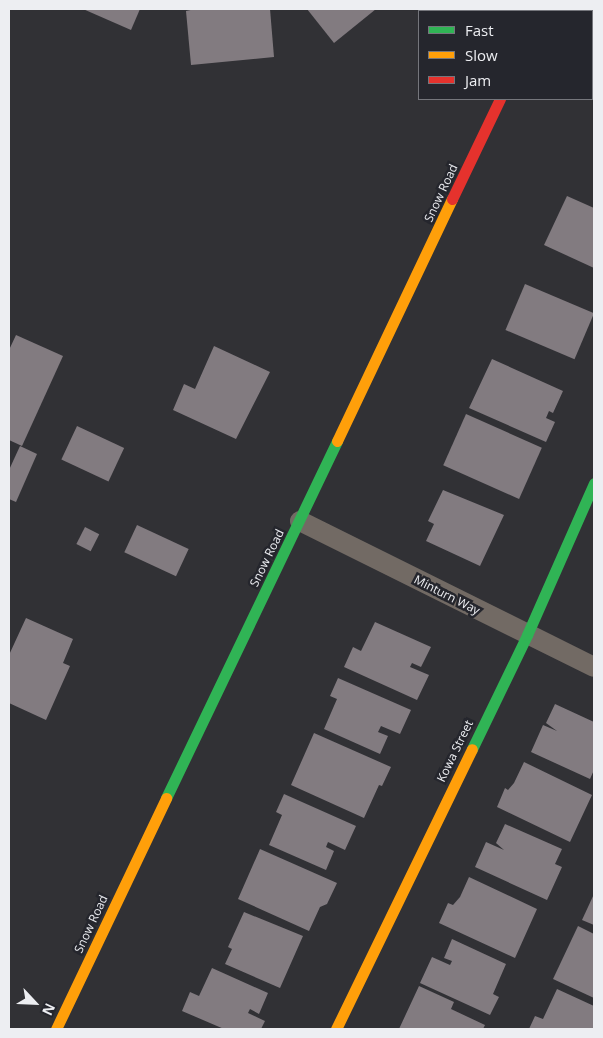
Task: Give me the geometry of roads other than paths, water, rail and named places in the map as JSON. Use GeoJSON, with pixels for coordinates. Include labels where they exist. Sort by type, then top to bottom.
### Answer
{"type":"FeatureCollection","features":[{"type":"Feature","properties":{"kind":"main road","name":"Snow Road"},"geometry":{"type":"LineString","coordinates":[[56,1029],[500,100]]}},
{"type":"Feature","properties":{"kind":"main road","name":"Kowa Street"},"geometry":{"type":"LineString","coordinates":[[336,1029],[526,635],[594,483]]}},
{"type":"Feature","properties":{"kind":"street","name":"Minturn Way"},"geometry":{"type":"LineString","coordinates":[[300,521],[526,635],[594,667]]}}]}
